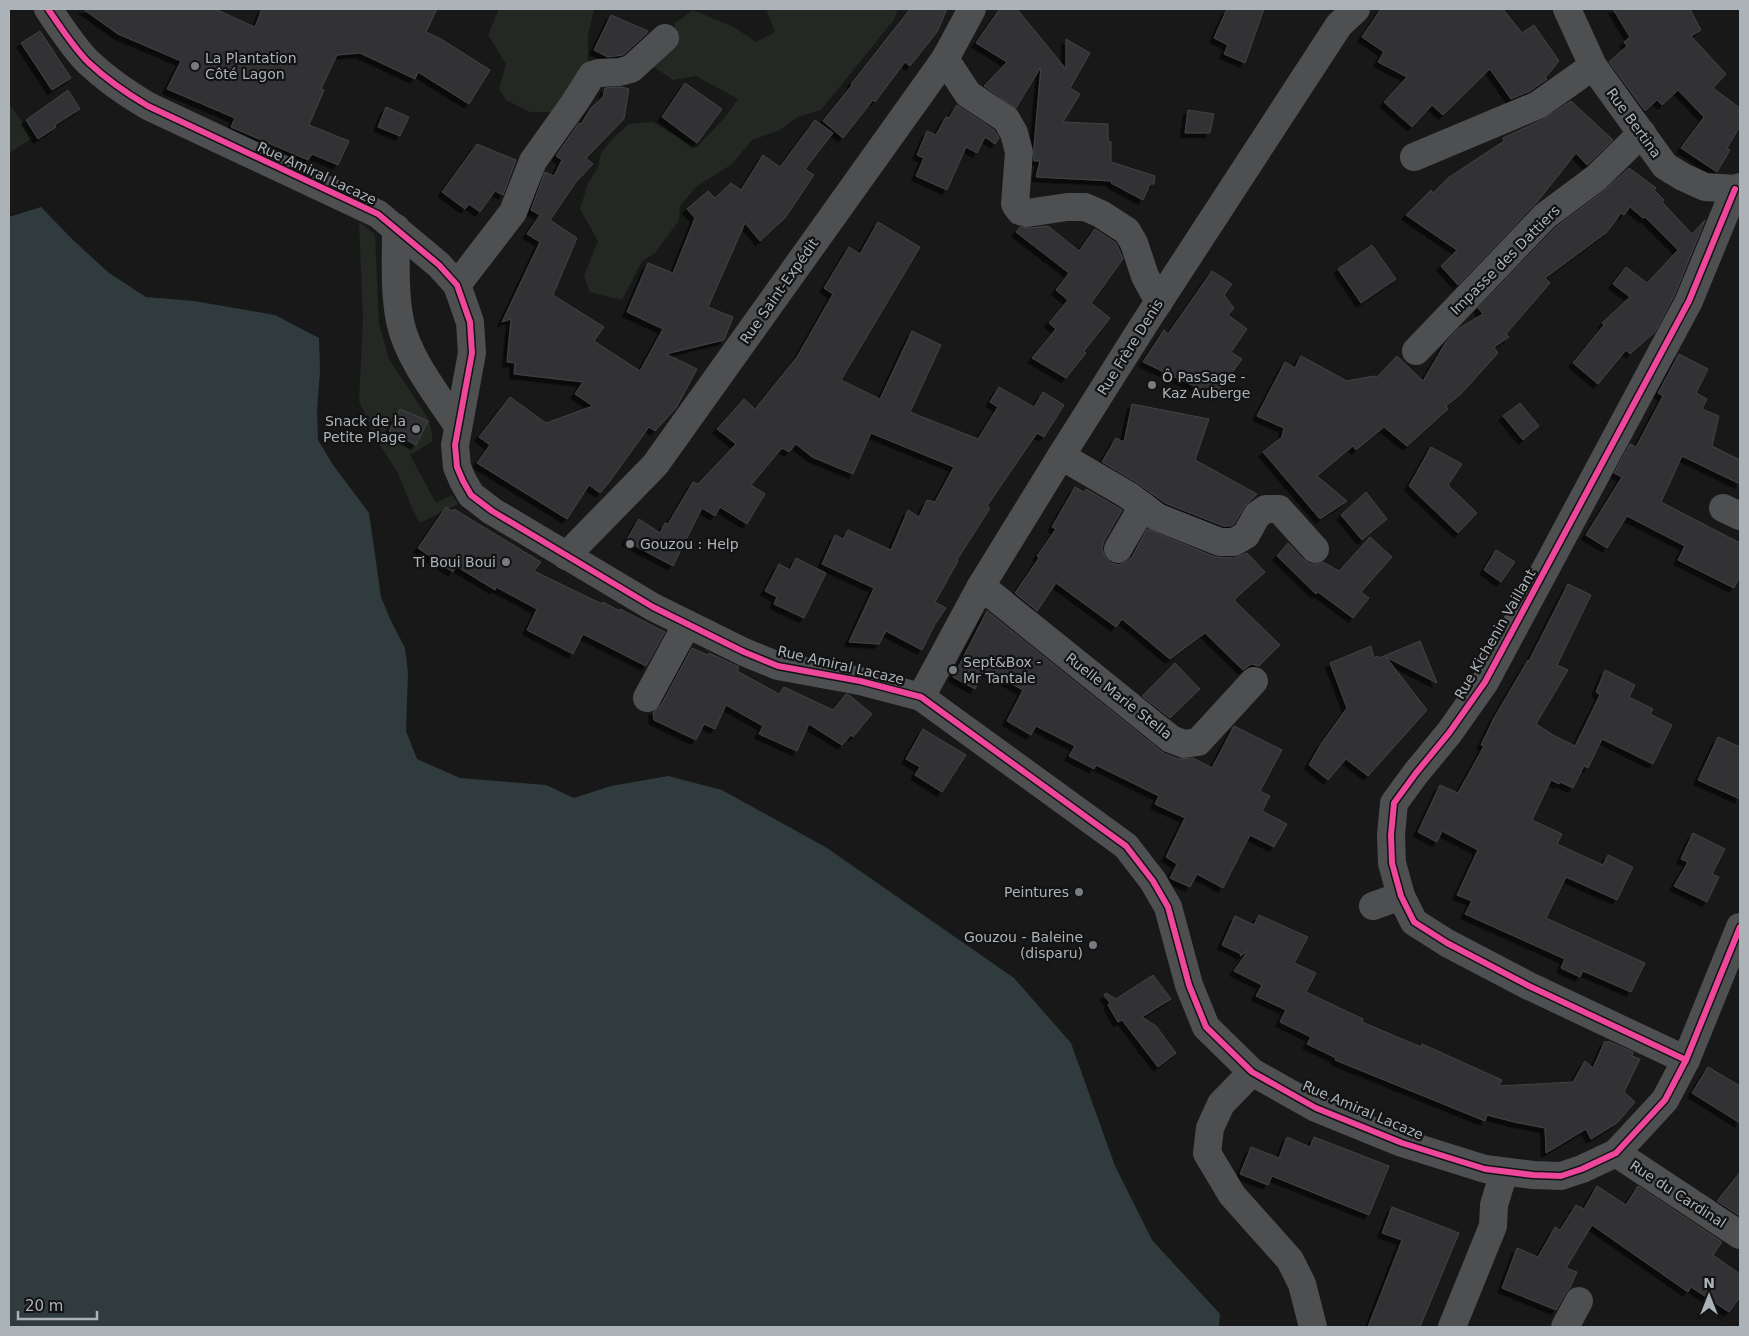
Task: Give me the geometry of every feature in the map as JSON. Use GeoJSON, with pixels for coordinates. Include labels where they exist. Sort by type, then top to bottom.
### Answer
{"type":"FeatureCollection","features":[{"type":"Feature","properties":{"kind":"street","name":"Rue Amiral Lacaze"},"geometry":{"type":"LineString","coordinates":[[48,9],[86,60],[125,92],[148,106],[183,123],[378,214],[439,264],[457,285],[470,322],[472,353],[455,445],[457,467],[462,481],[471,495],[492,511],[653,607],[744,652],[778,666],[868,683],[920,697],[1126,846],[1153,881],[1168,907],[1188,985],[1206,1027],[1252,1072],[1316,1108],[1402,1143],[1485,1169],[1561,1176],[1582,1168],[1616,1153],[1665,1100],[1686,1060],[1740,927]]}},
{"type":"Feature","properties":{"kind":"street","name":"Rue Saint-Expédit"},"geometry":{"type":"LineString","coordinates":[[566,556],[655,465],[945,59],[972,9]]}},
{"type":"Feature","properties":{"kind":"street","name":"Rue Frère Denis"},"geometry":{"type":"LineString","coordinates":[[920,697],[980,586],[1158,302],[1339,25],[1356,9]]}},
{"type":"Feature","properties":{"kind":"street","name":"Rue Bertina"},"geometry":{"type":"LineString","coordinates":[[1566,9],[1593,66],[1665,166],[1705,187],[1738,188]]}},
{"type":"Feature","properties":{"kind":"street"},"geometry":{"type":"LineString","coordinates":[[457,285],[513,212],[533,160],[592,75],[632,69],[665,38]]}},
{"type":"Feature","properties":{"kind":"street"},"geometry":{"type":"LineString","coordinates":[[945,59],[968,94],[1006,119],[1014,133],[1019,152],[1016,204],[1020,210],[1027,213],[1067,207],[1084,207],[1101,214],[1127,231],[1134,244],[1145,276],[1158,302]]}},
{"type":"Feature","properties":{"kind":"street"},"geometry":{"type":"LineString","coordinates":[[1414,157],[1538,105],[1593,66]]}},
{"type":"Feature","properties":{"kind":"street","name":"Impasse des Dattiers"},"geometry":{"type":"LineString","coordinates":[[1416,350],[1545,216],[1596,178],[1642,133]]}},
{"type":"Feature","properties":{"kind":"street","name":"Rue Kichenin Vaillant"},"geometry":{"type":"LineString","coordinates":[[1686,1060],[1538,990],[1447,943],[1414,922],[1401,896],[1392,863],[1391,834],[1394,803],[1449,733],[1489,674],[1689,301],[1738,188]]}},
{"type":"Feature","properties":{"kind":"street"},"geometry":{"type":"LineString","coordinates":[[396,228],[397,297],[400,323],[409,347],[427,380],[458,426]]}},
{"type":"Feature","properties":{"kind":"street"},"geometry":{"type":"LineString","coordinates":[[1061,456],[1128,495],[1157,517],[1220,542],[1234,542],[1246,535],[1257,515],[1266,508],[1279,509],[1315,549]]}},
{"type":"Feature","properties":{"kind":"street"},"geometry":{"type":"LineString","coordinates":[[1118,549],[1142,506]]}},
{"type":"Feature","properties":{"kind":"street","name":"Ruelle Marie Stella"},"geometry":{"type":"LineString","coordinates":[[980,586],[1171,739],[1184,744],[1198,742],[1254,681]]}},
{"type":"Feature","properties":{"kind":"street"},"geometry":{"type":"LineString","coordinates":[[647,698],[687,624]]}},
{"type":"Feature","properties":{"kind":"street"},"geometry":{"type":"LineString","coordinates":[[1373,906],[1401,896]]}},
{"type":"Feature","properties":{"kind":"street"},"geometry":{"type":"LineString","coordinates":[[1252,1072],[1221,1104],[1210,1128],[1207,1153],[1232,1195],[1290,1260],[1302,1284],[1313,1327]]}},
{"type":"Feature","properties":{"kind":"street","name":"Rue du Cardinal"},"geometry":{"type":"LineString","coordinates":[[1616,1153],[1740,1235]]}},
{"type":"Feature","properties":{"kind":"street"},"geometry":{"type":"LineString","coordinates":[[1452,1327],[1493,1226],[1494,1205],[1504,1172]]}},
{"type":"Feature","properties":{"kind":"street"},"geometry":{"type":"LineString","coordinates":[[1565,1327],[1579,1302]]}},
{"type":"Feature","properties":{"kind":"shaded area"},"geometry":{"type":"Polygon","coordinates":[[[499,9],[594,9],[588,36],[588,63],[553,112],[530,112],[506,100],[499,89],[506,64],[488,35],[499,9]]]}},
{"type":"Feature","properties":{"kind":"shaded area"},"geometry":{"type":"Polygon","coordinates":[[[766,9],[898,9],[893,21],[821,110],[798,117],[780,130],[752,140],[732,164],[696,187],[680,206],[679,220],[669,234],[655,253],[642,261],[622,300],[590,292],[584,276],[598,241],[580,209],[588,183],[598,168],[601,153],[613,138],[629,124],[653,122],[696,148],[725,117],[738,99],[696,76],[673,80],[651,65],[675,35],[675,23],[693,10],[734,27],[756,42],[775,32],[766,9]]]}},
{"type":"Feature","properties":{"kind":"shaded area"},"geometry":{"type":"Polygon","coordinates":[[[9,103],[32,138],[9,153],[9,103]]]}},
{"type":"Feature","properties":{"kind":"shaded area"},"geometry":{"type":"Polygon","coordinates":[[[41,207],[109,273],[146,297],[194,301],[275,315],[319,338],[318,440],[333,465],[369,513],[381,597],[405,648],[408,672],[406,731],[417,759],[460,778],[546,785],[574,798],[611,786],[668,776],[722,790],[827,848],[1014,978],[1071,1043],[1115,1166],[1152,1240],[1220,1314],[1219,1327],[9,1327],[9,217],[41,207]]]}},
{"type":"Feature","properties":{"kind":"shaded area"},"geometry":{"type":"Polygon","coordinates":[[[359,222],[375,234],[379,324],[389,359],[429,420],[433,441],[410,455],[436,503],[452,495],[458,504],[420,523],[398,473],[378,442],[359,401],[363,318],[359,222]]]}},
{"type":"Feature","properties":{"kind":"building"},"geometry":{"type":"Polygon","coordinates":[[[83,9],[215,9],[255,27],[262,9],[437,9],[426,32],[441,39],[490,70],[469,104],[418,72],[415,79],[360,53],[337,55],[321,89],[324,90],[309,125],[349,141],[338,165],[312,154],[308,160],[231,127],[235,118],[167,89],[181,61],[118,34],[83,9]]]}},
{"type":"Feature","properties":{"kind":"building"},"geometry":{"type":"Polygon","coordinates":[[[910,9],[947,9],[937,32],[910,66],[905,62],[875,102],[873,100],[843,138],[823,121],[910,9]]]}},
{"type":"Feature","properties":{"kind":"building"},"geometry":{"type":"Polygon","coordinates":[[[1017,9],[1066,69],[1066,39],[1090,53],[1070,88],[1080,94],[1063,122],[1108,124],[1108,141],[1111,142],[1111,162],[1155,176],[1154,184],[1150,184],[1143,200],[1111,183],[1112,181],[1036,177],[1040,161],[1034,161],[1034,146],[1041,67],[1016,108],[984,86],[1007,62],[976,43],[999,10],[1017,9]]]}},
{"type":"Feature","properties":{"kind":"building"},"geometry":{"type":"Polygon","coordinates":[[[1227,9],[1264,9],[1245,63],[1224,54],[1228,45],[1214,38],[1227,9]]]}},
{"type":"Feature","properties":{"kind":"building"},"geometry":{"type":"Polygon","coordinates":[[[1381,9],[1503,9],[1522,33],[1534,25],[1559,61],[1545,78],[1547,79],[1530,91],[1511,99],[1490,69],[1443,115],[1432,105],[1412,127],[1384,102],[1407,77],[1378,62],[1384,52],[1362,37],[1381,9]]]}},
{"type":"Feature","properties":{"kind":"building"},"geometry":{"type":"Polygon","coordinates":[[[1613,9],[1690,9],[1701,30],[1691,36],[1726,74],[1713,88],[1740,108],[1740,126],[1727,148],[1730,150],[1717,172],[1681,148],[1704,117],[1678,90],[1662,105],[1657,100],[1645,111],[1609,62],[1627,46],[1624,42],[1630,37],[1613,9]]]}},
{"type":"Feature","properties":{"kind":"building"},"geometry":{"type":"Polygon","coordinates":[[[611,15],[648,31],[623,55],[608,57],[594,50],[611,15]]]}},
{"type":"Feature","properties":{"kind":"building"},"geometry":{"type":"Polygon","coordinates":[[[40,31],[71,78],[52,90],[21,43],[40,31]]]}},
{"type":"Feature","properties":{"kind":"building"},"geometry":{"type":"Polygon","coordinates":[[[685,83],[722,109],[697,143],[662,117],[685,83]]]}},
{"type":"Feature","properties":{"kind":"building"},"geometry":{"type":"Polygon","coordinates":[[[622,87],[629,89],[624,119],[586,158],[593,164],[576,182],[550,220],[577,238],[553,295],[604,327],[594,341],[640,371],[663,329],[627,312],[648,263],[673,273],[695,218],[687,209],[708,191],[715,198],[731,183],[741,190],[763,155],[780,167],[815,120],[833,133],[805,169],[814,175],[785,218],[760,241],[745,223],[708,307],[733,317],[724,340],[666,354],[697,369],[676,408],[655,431],[649,427],[600,493],[589,485],[567,519],[477,463],[490,445],[479,437],[510,397],[546,423],[593,406],[575,394],[583,382],[514,374],[515,363],[507,362],[511,319],[502,322],[540,242],[527,234],[540,215],[531,210],[545,172],[554,176],[562,160],[556,156],[579,123],[581,124],[591,108],[603,97],[605,88],[622,87]]]}},
{"type":"Feature","properties":{"kind":"building"},"geometry":{"type":"Polygon","coordinates":[[[68,90],[80,109],[55,125],[56,127],[38,139],[26,120],[68,90]]]}},
{"type":"Feature","properties":{"kind":"building"},"geometry":{"type":"Polygon","coordinates":[[[1571,101],[1613,140],[1587,165],[1576,153],[1537,202],[1458,285],[1441,266],[1457,250],[1406,215],[1431,190],[1433,193],[1448,178],[1504,141],[1503,138],[1544,119],[1571,101]]]}},
{"type":"Feature","properties":{"kind":"building"},"geometry":{"type":"Polygon","coordinates":[[[957,105],[994,130],[999,138],[995,144],[985,137],[977,153],[966,147],[947,190],[916,176],[924,158],[917,155],[927,131],[936,135],[946,117],[949,118],[957,105]]]}},
{"type":"Feature","properties":{"kind":"building"},"geometry":{"type":"Polygon","coordinates":[[[386,107],[409,117],[400,136],[378,127],[386,107]]]}},
{"type":"Feature","properties":{"kind":"building"},"geometry":{"type":"Polygon","coordinates":[[[1188,110],[1214,114],[1210,133],[1185,133],[1188,110]]]}},
{"type":"Feature","properties":{"kind":"building"},"geometry":{"type":"Polygon","coordinates":[[[477,144],[516,160],[503,195],[495,191],[480,212],[469,204],[465,209],[442,192],[477,144]]]}},
{"type":"Feature","properties":{"kind":"building"},"geometry":{"type":"Polygon","coordinates":[[[1629,168],[1656,188],[1654,190],[1664,200],[1662,202],[1692,234],[1705,220],[1675,294],[1655,332],[1630,354],[1626,350],[1598,384],[1573,363],[1604,325],[1602,323],[1630,297],[1613,284],[1626,267],[1647,283],[1678,250],[1645,217],[1643,218],[1630,207],[1624,215],[1621,213],[1607,232],[1545,278],[1550,283],[1506,334],[1509,337],[1494,347],[1498,353],[1461,394],[1446,406],[1448,409],[1407,446],[1384,427],[1356,450],[1353,446],[1317,476],[1347,501],[1320,519],[1263,452],[1282,437],[1284,428],[1257,416],[1285,362],[1295,368],[1301,356],[1347,381],[1377,377],[1397,356],[1423,381],[1446,342],[1458,329],[1483,314],[1478,308],[1555,228],[1605,190],[1629,168]]]}},
{"type":"Feature","properties":{"kind":"building"},"geometry":{"type":"Polygon","coordinates":[[[878,222],[920,247],[841,380],[880,399],[912,331],[941,345],[910,412],[978,439],[998,407],[990,402],[999,387],[1034,407],[1043,392],[1064,405],[1044,437],[1037,433],[987,506],[990,508],[957,560],[935,602],[946,608],[935,624],[922,650],[886,631],[879,644],[849,642],[874,588],[822,564],[835,535],[843,539],[848,530],[891,550],[908,510],[919,517],[927,500],[935,502],[954,467],[871,433],[853,474],[812,457],[796,444],[789,452],[782,448],[751,485],[765,494],[747,524],[720,507],[715,516],[702,508],[673,566],[626,541],[639,519],[660,533],[665,523],[668,524],[693,482],[698,484],[736,444],[717,429],[744,399],[755,409],[797,357],[833,294],[824,288],[849,247],[860,254],[878,222]]]}},
{"type":"Feature","properties":{"kind":"building"},"geometry":{"type":"Polygon","coordinates":[[[1048,226],[1079,251],[1095,229],[1116,243],[1123,259],[1091,303],[1110,318],[1066,378],[1032,358],[1056,329],[1049,323],[1068,300],[1056,290],[1069,273],[1016,232],[1020,227],[1048,226]]]}},
{"type":"Feature","properties":{"kind":"building"},"geometry":{"type":"Polygon","coordinates":[[[1372,245],[1396,279],[1361,303],[1338,269],[1372,245]]]}},
{"type":"Feature","properties":{"kind":"building"},"geometry":{"type":"Polygon","coordinates":[[[1212,271],[1232,284],[1224,295],[1234,308],[1228,315],[1247,329],[1231,352],[1242,359],[1215,396],[1143,362],[1164,330],[1168,334],[1212,271]]]}},
{"type":"Feature","properties":{"kind":"building"},"geometry":{"type":"Polygon","coordinates":[[[1679,354],[1708,369],[1696,393],[1707,399],[1702,409],[1719,416],[1712,446],[1740,460],[1740,484],[1682,456],[1661,502],[1740,543],[1740,576],[1734,588],[1678,560],[1685,546],[1627,516],[1607,548],[1586,535],[1622,477],[1614,473],[1630,444],[1636,447],[1663,396],[1658,393],[1679,354]]]}},
{"type":"Feature","properties":{"kind":"building"},"geometry":{"type":"Polygon","coordinates":[[[1520,403],[1539,426],[1523,440],[1503,416],[1520,403]]]}},
{"type":"Feature","properties":{"kind":"building"},"geometry":{"type":"Polygon","coordinates":[[[1132,404],[1209,419],[1195,460],[1257,494],[1244,507],[1234,524],[1223,526],[1165,503],[1136,482],[1102,462],[1116,438],[1124,442],[1132,404]]]}},
{"type":"Feature","properties":{"kind":"building"},"geometry":{"type":"Polygon","coordinates":[[[400,409],[428,421],[416,445],[389,431],[400,409]]]}},
{"type":"Feature","properties":{"kind":"building"},"geometry":{"type":"Polygon","coordinates":[[[1431,447],[1462,464],[1448,485],[1477,513],[1458,533],[1409,486],[1431,447]]]}},
{"type":"Feature","properties":{"kind":"building"},"geometry":{"type":"Polygon","coordinates":[[[1075,487],[1084,492],[1086,489],[1122,510],[1102,548],[1105,557],[1111,563],[1118,565],[1132,557],[1147,529],[1215,557],[1234,558],[1247,553],[1265,572],[1234,600],[1280,645],[1259,666],[1251,664],[1243,670],[1205,633],[1170,659],[1122,619],[1116,627],[1056,583],[1037,611],[1015,593],[1056,529],[1052,527],[1075,487]]]}},
{"type":"Feature","properties":{"kind":"building"},"geometry":{"type":"Polygon","coordinates":[[[1366,492],[1387,519],[1362,540],[1341,515],[1366,492]]]}},
{"type":"Feature","properties":{"kind":"building"},"geometry":{"type":"Polygon","coordinates":[[[446,507],[452,511],[454,509],[541,562],[534,571],[602,604],[603,602],[620,611],[620,609],[665,632],[646,666],[583,634],[573,654],[527,630],[537,609],[496,587],[495,590],[456,566],[453,572],[418,548],[446,507]]]}},
{"type":"Feature","properties":{"kind":"building"},"geometry":{"type":"Polygon","coordinates":[[[1370,537],[1392,557],[1361,592],[1369,598],[1353,618],[1318,592],[1316,594],[1277,556],[1288,543],[1310,564],[1323,562],[1339,571],[1370,537]]]}},
{"type":"Feature","properties":{"kind":"building"},"geometry":{"type":"Polygon","coordinates":[[[1496,550],[1515,562],[1501,582],[1484,570],[1496,550]]]}},
{"type":"Feature","properties":{"kind":"building"},"geometry":{"type":"Polygon","coordinates":[[[796,558],[826,573],[804,618],[774,604],[777,597],[765,591],[779,564],[790,570],[796,558]]]}},
{"type":"Feature","properties":{"kind":"building"},"geometry":{"type":"Polygon","coordinates":[[[1568,584],[1591,595],[1557,665],[1568,670],[1536,724],[1575,746],[1600,695],[1596,692],[1605,670],[1635,685],[1629,697],[1653,709],[1650,714],[1672,725],[1653,764],[1602,739],[1588,768],[1584,766],[1573,788],[1551,780],[1532,820],[1562,834],[1557,844],[1603,865],[1608,855],[1633,867],[1617,900],[1566,877],[1546,918],[1645,963],[1631,992],[1583,971],[1580,977],[1561,968],[1565,959],[1465,914],[1472,901],[1457,895],[1478,850],[1442,831],[1437,842],[1418,832],[1440,785],[1458,793],[1484,746],[1481,745],[1494,718],[1529,661],[1568,584]]]}},
{"type":"Feature","properties":{"kind":"building"},"geometry":{"type":"Polygon","coordinates":[[[987,611],[1165,754],[1179,759],[1193,758],[1212,768],[1234,726],[1282,750],[1260,791],[1270,796],[1262,811],[1287,824],[1274,847],[1250,835],[1223,888],[1197,874],[1190,887],[1170,878],[1177,864],[1166,857],[1185,818],[1155,804],[1159,796],[1096,765],[1094,769],[1069,756],[1075,746],[1036,726],[1031,735],[1007,721],[1023,690],[984,669],[975,689],[953,677],[987,611]]]}},
{"type":"Feature","properties":{"kind":"building"},"geometry":{"type":"Polygon","coordinates":[[[1420,641],[1437,683],[1386,657],[1427,710],[1368,776],[1346,759],[1328,780],[1309,765],[1321,744],[1347,708],[1330,663],[1371,646],[1374,658],[1378,656],[1379,658],[1420,641]]]}},
{"type":"Feature","properties":{"kind":"building"},"geometry":{"type":"Polygon","coordinates":[[[692,648],[708,655],[709,653],[739,667],[737,671],[779,694],[784,687],[833,710],[846,694],[872,714],[853,737],[851,735],[842,745],[809,724],[797,751],[759,734],[763,726],[726,705],[715,729],[704,724],[696,740],[654,720],[653,712],[661,705],[692,648]]]}},
{"type":"Feature","properties":{"kind":"building"},"geometry":{"type":"Polygon","coordinates":[[[1175,663],[1200,689],[1170,718],[1142,696],[1175,663]]]}},
{"type":"Feature","properties":{"kind":"building"},"geometry":{"type":"Polygon","coordinates":[[[923,729],[966,755],[942,792],[915,775],[920,767],[906,759],[923,729]]]}},
{"type":"Feature","properties":{"kind":"building"},"geometry":{"type":"Polygon","coordinates":[[[1718,737],[1740,747],[1740,799],[1698,780],[1718,737]]]}},
{"type":"Feature","properties":{"kind":"building"},"geometry":{"type":"Polygon","coordinates":[[[1693,833],[1725,849],[1712,874],[1719,877],[1707,902],[1674,886],[1688,862],[1681,859],[1693,833]]]}},
{"type":"Feature","properties":{"kind":"building"},"geometry":{"type":"Polygon","coordinates":[[[1259,915],[1308,937],[1294,963],[1316,973],[1306,992],[1363,1019],[1362,1022],[1421,1047],[1422,1044],[1502,1080],[1499,1086],[1573,1082],[1585,1061],[1593,1068],[1605,1041],[1607,1043],[1608,1041],[1633,1052],[1632,1056],[1640,1059],[1624,1092],[1635,1102],[1617,1123],[1591,1139],[1586,1129],[1546,1153],[1545,1128],[1487,1115],[1485,1121],[1335,1060],[1336,1058],[1307,1044],[1311,1037],[1280,1022],[1286,1010],[1256,996],[1262,985],[1234,971],[1248,951],[1240,956],[1241,954],[1222,945],[1235,916],[1254,925],[1259,915]]]}},
{"type":"Feature","properties":{"kind":"building"},"geometry":{"type":"Polygon","coordinates":[[[1153,975],[1171,999],[1142,1017],[1156,1026],[1176,1053],[1158,1067],[1122,1020],[1118,1022],[1108,1005],[1110,1003],[1104,995],[1106,993],[1116,999],[1153,975]]]}},
{"type":"Feature","properties":{"kind":"building"},"geometry":{"type":"Polygon","coordinates":[[[1708,1067],[1740,1086],[1740,1123],[1692,1093],[1708,1067]]]}},
{"type":"Feature","properties":{"kind":"building"},"geometry":{"type":"Polygon","coordinates":[[[1287,1137],[1310,1147],[1314,1137],[1389,1166],[1369,1215],[1272,1176],[1268,1185],[1240,1174],[1251,1147],[1279,1158],[1287,1137]]]}},
{"type":"Feature","properties":{"kind":"building"},"geometry":{"type":"Polygon","coordinates":[[[1740,1172],[1740,1216],[1717,1201],[1740,1172]]]}},
{"type":"Feature","properties":{"kind":"building"},"geometry":{"type":"Polygon","coordinates":[[[1597,1186],[1626,1205],[1638,1186],[1722,1242],[1713,1255],[1740,1274],[1740,1297],[1729,1312],[1691,1287],[1688,1292],[1592,1225],[1566,1268],[1577,1272],[1570,1288],[1556,1310],[1502,1288],[1517,1248],[1538,1257],[1555,1227],[1560,1230],[1576,1205],[1584,1209],[1597,1186]]]}},
{"type":"Feature","properties":{"kind":"building"},"geometry":{"type":"Polygon","coordinates":[[[1392,1207],[1459,1233],[1420,1327],[1368,1327],[1402,1240],[1382,1233],[1392,1207]]]}},
{"type":"Feature","properties":{"kind":"cycle path"},"geometry":{"type":"LineString","coordinates":[[48,9],[82,56],[124,91],[148,106],[378,214],[439,265],[457,285],[470,322],[472,353],[455,445],[457,467],[471,495],[492,511],[653,607],[744,652],[778,666],[860,681],[921,697],[1126,846],[1153,881],[1168,907],[1189,985],[1206,1027],[1252,1072],[1316,1108],[1402,1143],[1485,1169],[1533,1175],[1561,1176],[1582,1169],[1616,1153],[1665,1100],[1686,1060],[1740,927]]}},
{"type":"Feature","properties":{"kind":"cycle path"},"geometry":{"type":"LineString","coordinates":[[1686,1060],[1529,986],[1447,943],[1414,922],[1401,896],[1392,863],[1391,835],[1394,803],[1449,733],[1485,682],[1689,301],[1735,189]]}},
{"type":"Feature","properties":{"kind":"place","name":"La Plantation Côté Lagon"},"geometry":{"type":"Point","coordinates":[195,66]}},
{"type":"Feature","properties":{"kind":"place","name":"Ô PasSage - Kaz Auberge"},"geometry":{"type":"Point","coordinates":[1152,385]}},
{"type":"Feature","properties":{"kind":"place","name":"Snack de la Petite Plage"},"geometry":{"type":"Point","coordinates":[416,429]}},
{"type":"Feature","properties":{"kind":"place","name":"Gouzou : Help"},"geometry":{"type":"Point","coordinates":[630,544]}},
{"type":"Feature","properties":{"kind":"place","name":"Ti Boui Boui"},"geometry":{"type":"Point","coordinates":[506,562]}},
{"type":"Feature","properties":{"kind":"place","name":"Sept&Box - Mr Tantale"},"geometry":{"type":"Point","coordinates":[953,670]}},
{"type":"Feature","properties":{"kind":"place","name":"Peintures"},"geometry":{"type":"Point","coordinates":[1079,892]}},
{"type":"Feature","properties":{"kind":"place","name":"Gouzou - Baleine (disparu)"},"geometry":{"type":"Point","coordinates":[1093,945]}}]}
